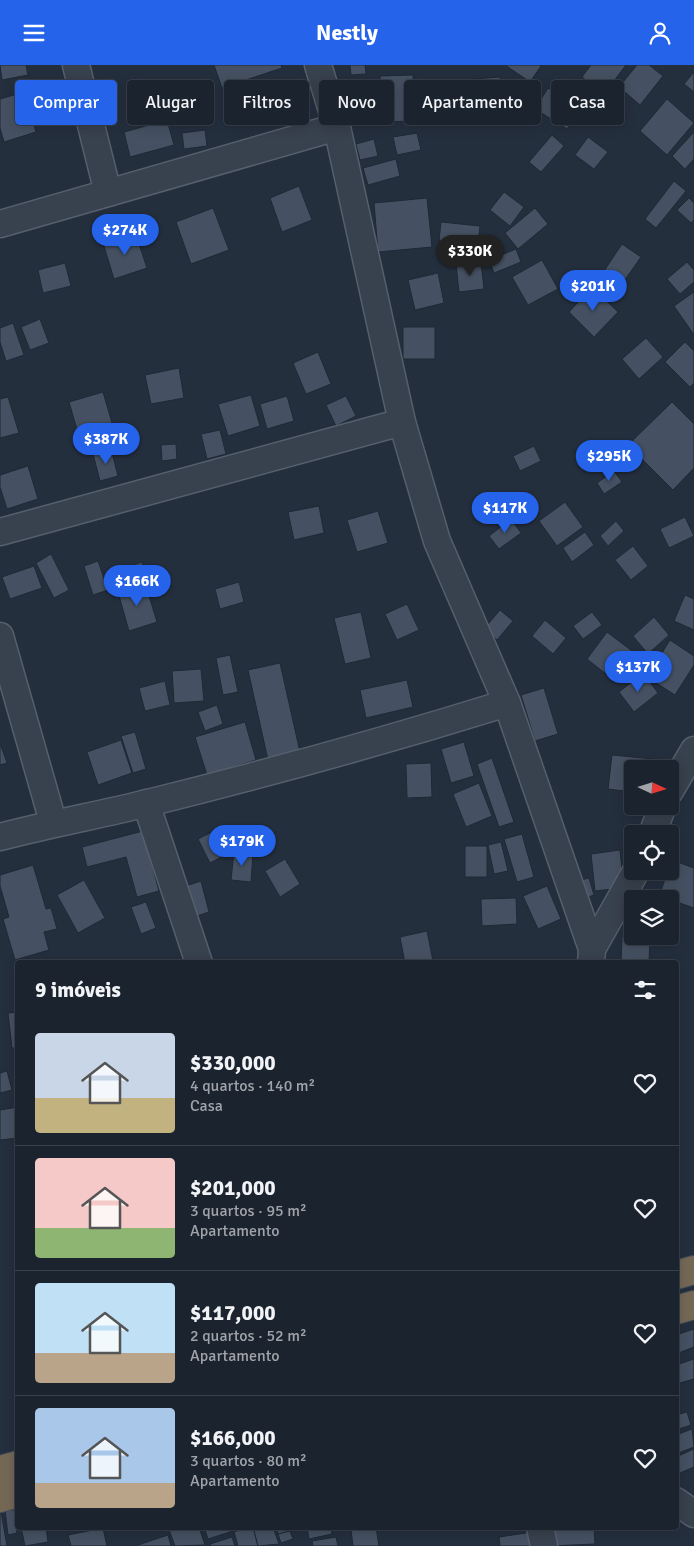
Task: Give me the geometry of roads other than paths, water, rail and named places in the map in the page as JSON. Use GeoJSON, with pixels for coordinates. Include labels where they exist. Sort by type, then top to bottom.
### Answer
{"type":"FeatureCollection","features":[{"type":"Feature","properties":{"kind":"highway"},"geometry":{"type":"LineString","coordinates":[[679,1274],[694,1270]]}},
{"type":"Feature","properties":{"kind":"highway"},"geometry":{"type":"LineString","coordinates":[[679,1309],[694,1305]]}},
{"type":"Feature","properties":{"kind":"highway"},"geometry":{"type":"LineString","coordinates":[[0,1470],[15,1466]]}},
{"type":"Feature","properties":{"kind":"highway"},"geometry":{"type":"LineString","coordinates":[[0,1498],[15,1494]]}},
{"type":"Feature","properties":{"kind":"street"},"geometry":{"type":"LineString","coordinates":[[76,65],[108,193]]}},
{"type":"Feature","properties":{"kind":"street"},"geometry":{"type":"LineString","coordinates":[[318,65],[338,127],[402,422],[437,541],[507,703],[592,956]]}},
{"type":"Feature","properties":{"kind":"street"},"geometry":{"type":"LineString","coordinates":[[0,224],[338,127]]}},
{"type":"Feature","properties":{"kind":"street"},"geometry":{"type":"LineString","coordinates":[[0,533],[402,422]]}},
{"type":"Feature","properties":{"kind":"street"},"geometry":{"type":"LineString","coordinates":[[0,637],[6,677],[53,823]]}},
{"type":"Feature","properties":{"kind":"street"},"geometry":{"type":"LineString","coordinates":[[0,837],[53,823],[146,803],[376,743],[507,703]]}},
{"type":"Feature","properties":{"kind":"street"},"geometry":{"type":"LineString","coordinates":[[679,776],[694,750]]}},
{"type":"Feature","properties":{"kind":"street"},"geometry":{"type":"LineString","coordinates":[[146,803],[198,960]]}},
{"type":"Feature","properties":{"kind":"street"},"geometry":{"type":"LineString","coordinates":[[592,956],[631,880]]}},
{"type":"Feature","properties":{"kind":"street"},"geometry":{"type":"LineString","coordinates":[[679,1503],[694,1514]]}},
{"type":"Feature","properties":{"kind":"street"},"geometry":{"type":"LineString","coordinates":[[541,1530],[544,1546]]}}]}
